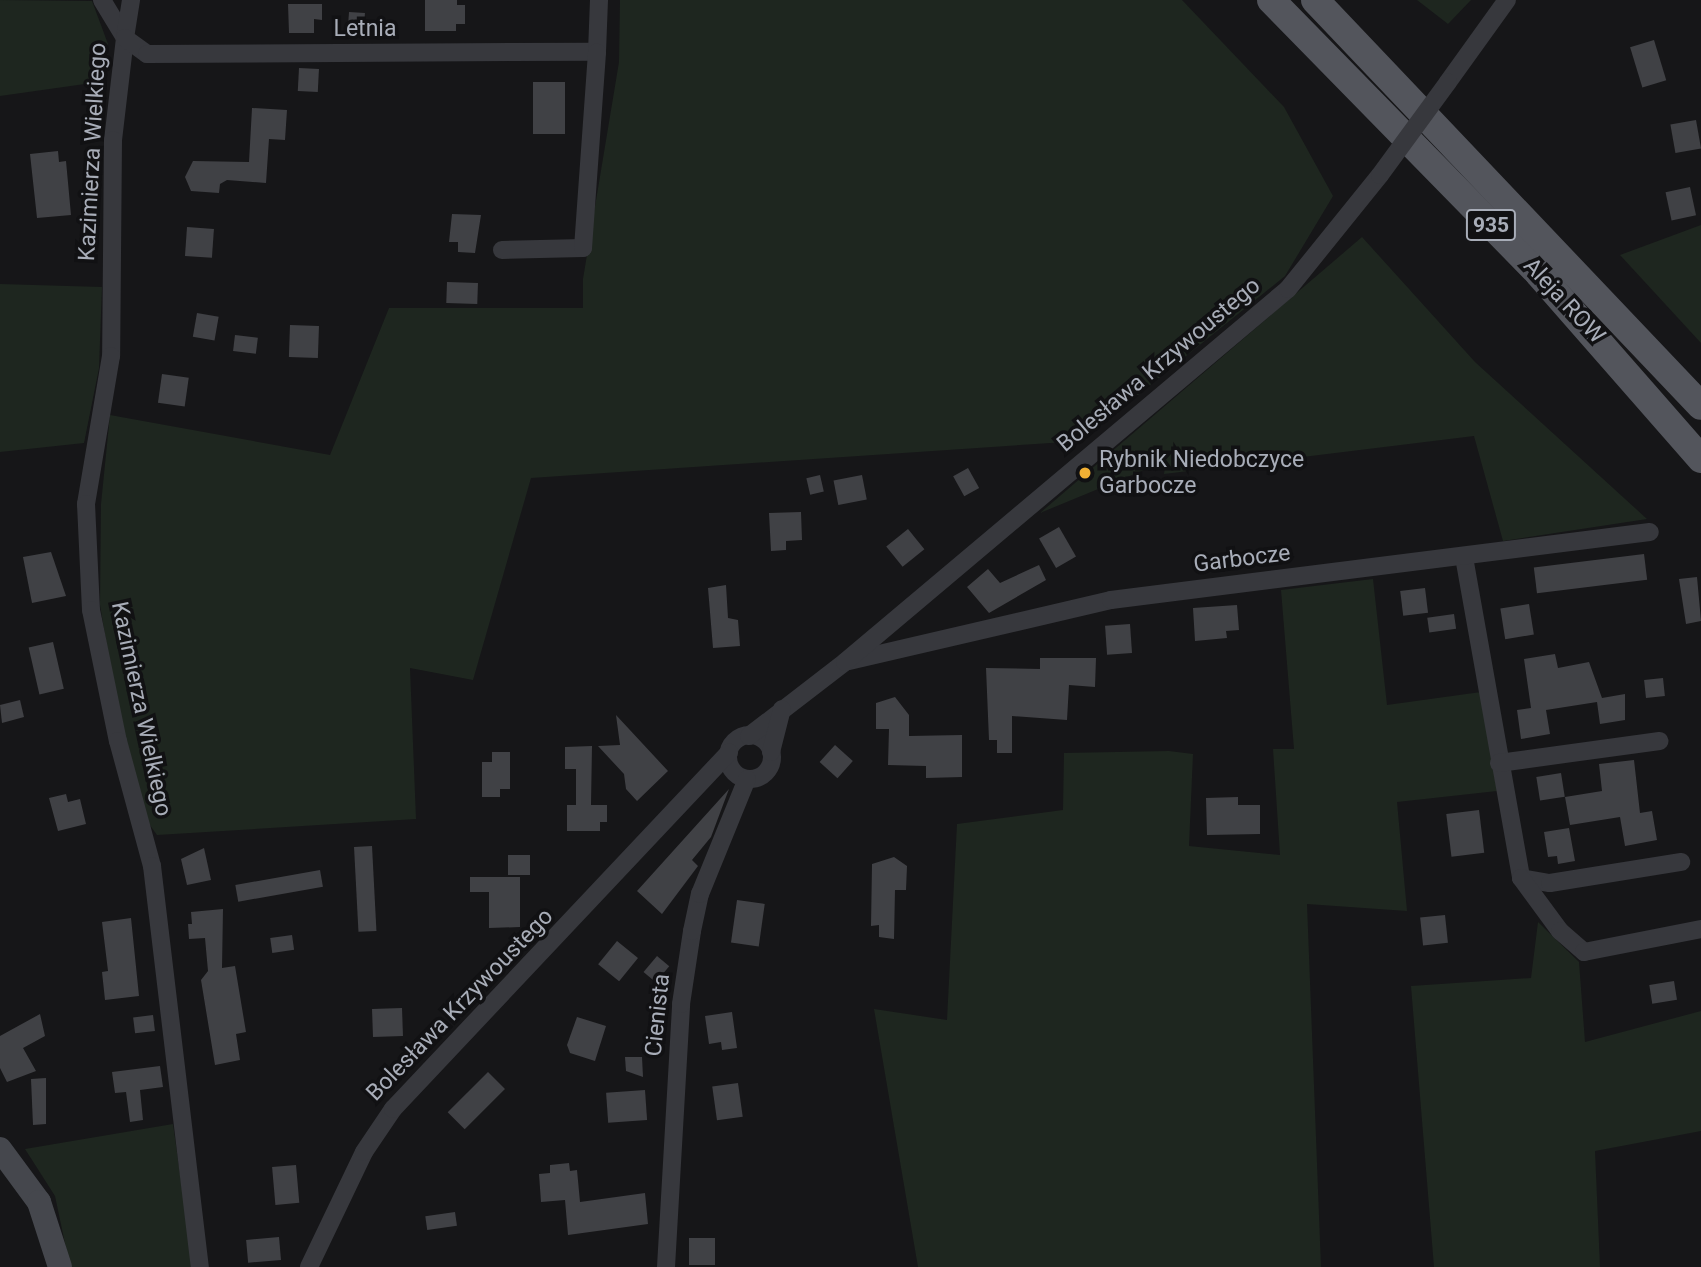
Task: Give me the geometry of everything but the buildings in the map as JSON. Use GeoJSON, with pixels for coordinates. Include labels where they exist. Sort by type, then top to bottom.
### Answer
{"type":"FeatureCollection","features":[{"type":"Feature","properties":{"kind":"main road","name":"Aleja ROW"},"geometry":{"type":"LineString","coordinates":[[1272,0],[1539,274],[1701,459]]}},
{"type":"Feature","properties":{"kind":"main road","name":"Aleja ROW"},"geometry":{"type":"LineString","coordinates":[[1315,0],[1701,406]]}},
{"type":"Feature","properties":{"kind":"street","name":"Kazimierza Wielkiego"},"geometry":{"type":"LineString","coordinates":[[102,0],[125,38],[113,140],[111,356],[86,504],[91,610],[118,741],[152,866],[200,1267]]}},
{"type":"Feature","properties":{"kind":"street"},"geometry":{"type":"LineString","coordinates":[[125,38],[131,0]]}},
{"type":"Feature","properties":{"kind":"street"},"geometry":{"type":"LineString","coordinates":[[502,250],[583,248],[599,0]]}},
{"type":"Feature","properties":{"kind":"street","name":"Bolesława Krzywoustego"},"geometry":{"type":"LineString","coordinates":[[749,736],[845,662],[1288,289],[1380,175],[1507,0]]}},
{"type":"Feature","properties":{"kind":"street","name":"Letnia"},"geometry":{"type":"LineString","coordinates":[[125,38],[147,54],[597,52]]}},
{"type":"Feature","properties":{"kind":"street","name":"Garbocze"},"geometry":{"type":"LineString","coordinates":[[845,662],[1111,600],[1650,532]]}},
{"type":"Feature","properties":{"kind":"street"},"geometry":{"type":"LineString","coordinates":[[1464,557],[1521,878],[1560,931],[1584,952],[1701,929]]}},
{"type":"Feature","properties":{"kind":"street"},"geometry":{"type":"LineString","coordinates":[[771,752],[763,740],[749,736],[736,740],[729,752],[741,776],[766,772],[782,709]]}},
{"type":"Feature","properties":{"kind":"street"},"geometry":{"type":"LineString","coordinates":[[1499,763],[1660,741]]}},
{"type":"Feature","properties":{"kind":"street","name":"Bolesława Krzywoustego"},"geometry":{"type":"LineString","coordinates":[[309,1267],[364,1152],[388,1115],[729,752]]}},
{"type":"Feature","properties":{"kind":"street","name":"Bolesława Krzywoustego"},"geometry":{"type":"LineString","coordinates":[[683,802],[741,776]]}},
{"type":"Feature","properties":{"kind":"street","name":"Cienista"},"geometry":{"type":"LineString","coordinates":[[666,1267],[681,1004],[692,931],[699,894],[741,776]]}},
{"type":"Feature","properties":{"kind":"street"},"geometry":{"type":"LineString","coordinates":[[1521,878],[1550,883],[1681,862]]}},
{"type":"Feature","properties":{"kind":"street"},"geometry":{"type":"LineString","coordinates":[[0,1149],[38,1202],[60,1267]]}},
{"type":"Feature","properties":{"kind":"shaded area"},"geometry":{"type":"Polygon","coordinates":[[[0,0],[92,1],[108,44],[106,81],[0,96],[0,0]]]}},
{"type":"Feature","properties":{"kind":"shaded area"},"geometry":{"type":"Polygon","coordinates":[[[620,0],[1182,0],[1284,107],[1333,196],[1285,276],[1081,441],[531,478],[473,680],[410,668],[416,819],[157,835],[147,821],[116,700],[100,605],[101,504],[110,415],[330,455],[389,308],[583,308],[583,279],[619,62],[620,0]]]}},
{"type":"Feature","properties":{"kind":"shaded area"},"geometry":{"type":"Polygon","coordinates":[[[1417,0],[1471,0],[1448,24],[1417,0]]]}},
{"type":"Feature","properties":{"kind":"shaded area"},"geometry":{"type":"Polygon","coordinates":[[[1701,225],[1701,343],[1620,255],[1701,225]]]}},
{"type":"Feature","properties":{"kind":"shaded area"},"geometry":{"type":"Polygon","coordinates":[[[1362,237],[1475,362],[1647,519],[1503,541],[1474,436],[1164,474],[1166,461],[1040,513],[1362,237]]]}},
{"type":"Feature","properties":{"kind":"shaded area"},"geometry":{"type":"Polygon","coordinates":[[[0,284],[102,287],[99,368],[84,443],[0,452],[0,284]]]}},
{"type":"Feature","properties":{"kind":"shaded area"},"geometry":{"type":"Polygon","coordinates":[[[1373,579],[1387,705],[1481,692],[1497,791],[1397,802],[1407,911],[1307,904],[1321,1267],[918,1267],[874,1009],[947,1020],[957,824],[1063,810],[1064,753],[1169,751],[1193,754],[1189,846],[1280,855],[1273,749],[1294,749],[1281,590],[1373,579]]]}},
{"type":"Feature","properties":{"kind":"shaded area"},"geometry":{"type":"Polygon","coordinates":[[[1538,922],[1579,962],[1585,1042],[1701,1011],[1701,1131],[1595,1151],[1600,1267],[1434,1267],[1411,986],[1531,978],[1538,922]]]}},
{"type":"Feature","properties":{"kind":"shaded area"},"geometry":{"type":"Polygon","coordinates":[[[173,1124],[193,1267],[70,1267],[55,1196],[25,1149],[173,1124]]]}},
{"type":"Feature","properties":{"kind":"place","name":"Rybnik Niedobczyce Garbocze"},"geometry":{"type":"Point","coordinates":[1085,473]}}]}
